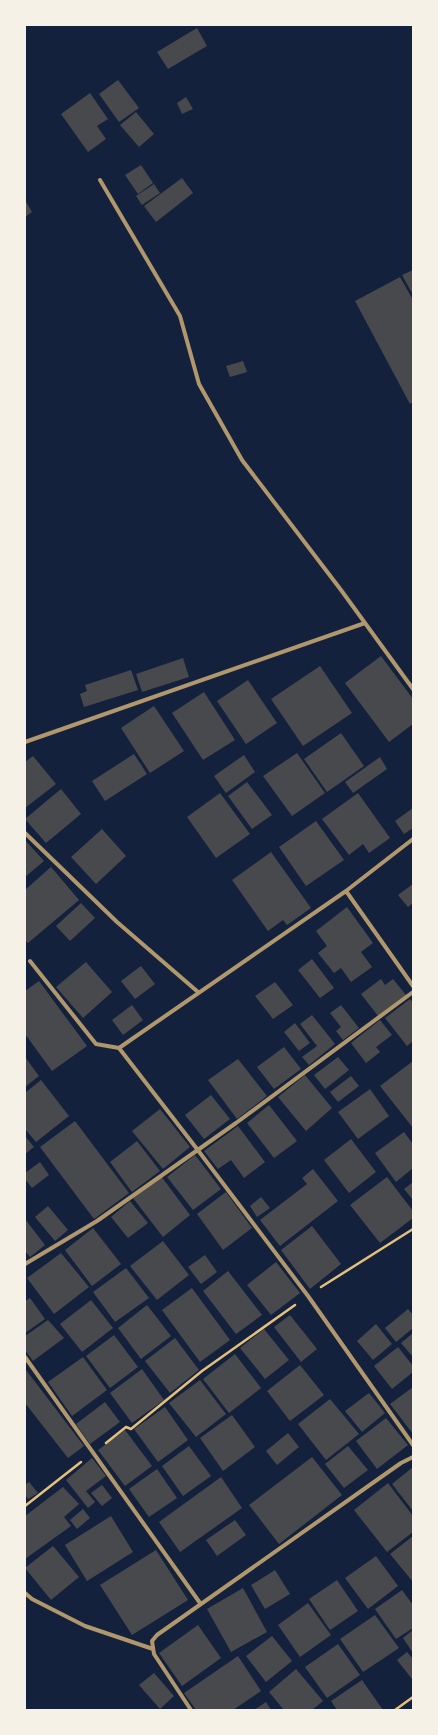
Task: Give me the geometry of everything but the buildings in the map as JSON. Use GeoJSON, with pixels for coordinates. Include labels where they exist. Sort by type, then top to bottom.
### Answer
{"type":"FeatureCollection","features":[{"type":"Feature","properties":{"kind":"street"},"geometry":{"type":"LineString","coordinates":[[100,180],[180,316],[199,384],[242,460],[413,689]]}},
{"type":"Feature","properties":{"kind":"street"},"geometry":{"type":"LineString","coordinates":[[25,742],[365,623]]}},
{"type":"Feature","properties":{"kind":"street"},"geometry":{"type":"LineString","coordinates":[[25,833],[117,922],[198,992]]}},
{"type":"Feature","properties":{"kind":"street"},"geometry":{"type":"LineString","coordinates":[[119,1048],[346,891],[413,839]]}},
{"type":"Feature","properties":{"kind":"street"},"geometry":{"type":"LineString","coordinates":[[346,891],[413,986]]}},
{"type":"Feature","properties":{"kind":"street"},"geometry":{"type":"LineString","coordinates":[[30,961],[96,1044],[119,1048],[308,1296],[413,1445]]}},
{"type":"Feature","properties":{"kind":"street"},"geometry":{"type":"LineString","coordinates":[[25,1264],[97,1221],[197,1149],[236,1123],[413,992]]}},
{"type":"Feature","properties":{"kind":"street"},"geometry":{"type":"LineString","coordinates":[[25,1357],[200,1603]]}},
{"type":"Feature","properties":{"kind":"street"},"geometry":{"type":"LineString","coordinates":[[191,1710],[154,1654],[152,1641],[157,1635],[200,1603],[264,1560],[401,1462],[413,1457]]}},
{"type":"Feature","properties":{"kind":"street"},"geometry":{"type":"LineString","coordinates":[[25,1593],[32,1599],[85,1626],[153,1649]]}},
{"type":"Feature","properties":{"kind":"path"},"geometry":{"type":"LineString","coordinates":[[25,1506],[126,1427],[131,1429],[202,1371],[308,1296],[413,1229]]}},
{"type":"Feature","properties":{"kind":"path"},"geometry":{"type":"LineString","coordinates":[[395,1710],[413,1697]]}}]}
